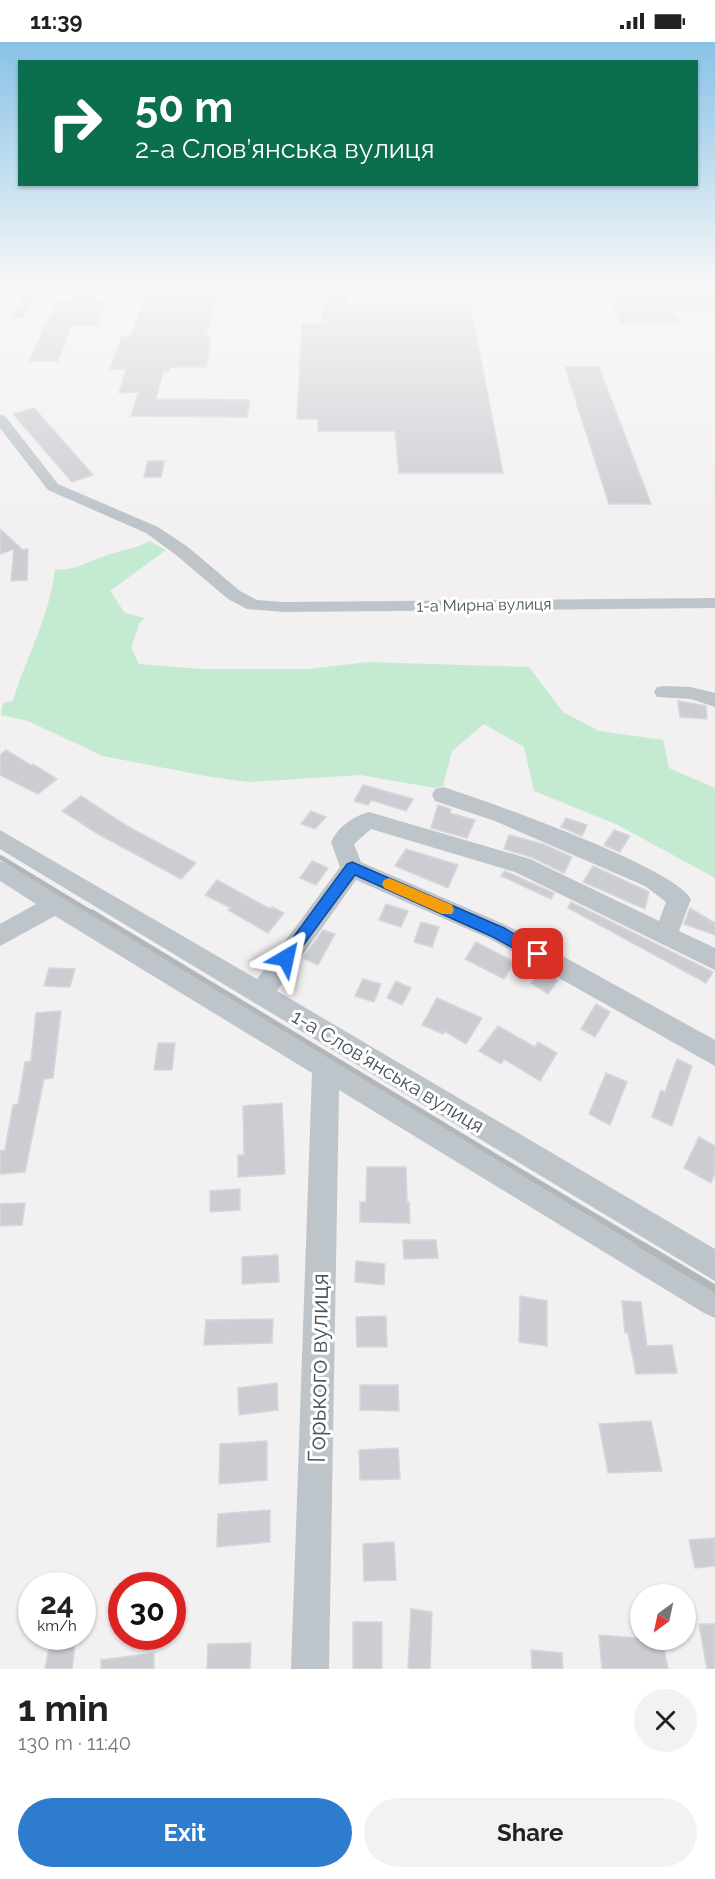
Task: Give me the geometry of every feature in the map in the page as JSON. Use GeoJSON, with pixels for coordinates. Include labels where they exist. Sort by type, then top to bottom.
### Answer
{"type":"FeatureCollection","features":[{"type":"Feature","properties":{"kind":"street","name":"1-а Мирна вулиця"},"geometry":{"type":"LineString","coordinates":[[0,419],[53,487],[152,530],[182,550],[234,595],[253,605],[284,607],[715,603]]}},
{"type":"Feature","properties":{"kind":"street"},"geometry":{"type":"LineString","coordinates":[[664,692],[691,693],[715,700]]}},
{"type":"Feature","properties":{"kind":"street"},"geometry":{"type":"LineString","coordinates":[[443,795],[503,815],[653,880],[679,899],[665,934]]}},
{"type":"Feature","properties":{"kind":"street"},"geometry":{"type":"LineString","coordinates":[[715,960],[522,865],[369,820],[358,825],[342,842],[352,868],[498,932],[715,1053]]}},
{"type":"Feature","properties":{"kind":"street","name":"1-а Слов’янська вулиця"},"geometry":{"type":"LineString","coordinates":[[0,838],[715,1266]]}},
{"type":"Feature","properties":{"kind":"street"},"geometry":{"type":"LineString","coordinates":[[260,994],[352,868]]}},
{"type":"Feature","properties":{"kind":"street"},"geometry":{"type":"LineString","coordinates":[[0,870],[715,1302]]}},
{"type":"Feature","properties":{"kind":"street"},"geometry":{"type":"LineString","coordinates":[[0,936],[55,904]]}},
{"type":"Feature","properties":{"kind":"street","name":"Горького вулиця"},"geometry":{"type":"LineString","coordinates":[[310,1669],[326,1066]]}},
{"type":"Feature","properties":{"kind":"green space"},"geometry":{"type":"Polygon","coordinates":[[[150,541],[166,550],[110,591],[125,613],[144,618],[139,624],[131,648],[139,664],[202,669],[308,669],[368,662],[529,667],[563,712],[599,731],[663,740],[669,768],[715,788],[715,878],[618,825],[534,791],[524,747],[484,724],[452,751],[443,786],[435,788],[360,775],[248,782],[211,777],[103,756],[28,721],[1,715],[3,703],[13,701],[48,603],[55,569],[74,568],[150,541]]]}},
{"type":"Feature","properties":{"kind":"building"},"geometry":{"type":"Polygon","coordinates":[[[113,362],[207,362],[206,367],[170,367],[169,372],[163,372],[156,399],[250,400],[247,417],[131,416],[139,392],[119,393],[126,369],[110,369],[113,362]]]}},
{"type":"Feature","properties":{"kind":"building"},"geometry":{"type":"Polygon","coordinates":[[[300,362],[481,362],[503,473],[399,473],[395,431],[318,431],[318,419],[297,419],[300,362]]]}},
{"type":"Feature","properties":{"kind":"building"},"geometry":{"type":"Polygon","coordinates":[[[565,367],[599,367],[651,504],[609,504],[565,367]]]}},
{"type":"Feature","properties":{"kind":"building"},"geometry":{"type":"Polygon","coordinates":[[[34,408],[93,475],[72,482],[13,414],[34,408]]]}},
{"type":"Feature","properties":{"kind":"building"},"geometry":{"type":"Polygon","coordinates":[[[148,461],[164,461],[161,477],[144,477],[148,461]]]}},
{"type":"Feature","properties":{"kind":"building"},"geometry":{"type":"Polygon","coordinates":[[[0,529],[23,550],[28,549],[27,580],[11,581],[14,549],[0,554],[0,529]]]}},
{"type":"Feature","properties":{"kind":"building"},"geometry":{"type":"Polygon","coordinates":[[[678,701],[706,706],[707,719],[680,717],[678,701]]]}},
{"type":"Feature","properties":{"kind":"building"},"geometry":{"type":"Polygon","coordinates":[[[6,750],[57,779],[38,794],[0,775],[0,755],[6,750]]]}},
{"type":"Feature","properties":{"kind":"building"},"geometry":{"type":"Polygon","coordinates":[[[363,785],[413,799],[406,811],[371,800],[368,805],[354,801],[363,785]]]}},
{"type":"Feature","properties":{"kind":"building"},"geometry":{"type":"Polygon","coordinates":[[[81,796],[127,826],[196,863],[181,879],[98,834],[62,811],[81,796]]]}},
{"type":"Feature","properties":{"kind":"building"},"geometry":{"type":"Polygon","coordinates":[[[438,805],[451,809],[450,813],[475,820],[467,838],[431,828],[438,805]]]}},
{"type":"Feature","properties":{"kind":"building"},"geometry":{"type":"Polygon","coordinates":[[[311,811],[326,817],[315,829],[301,824],[311,811]]]}},
{"type":"Feature","properties":{"kind":"building"},"geometry":{"type":"Polygon","coordinates":[[[566,818],[587,825],[582,836],[561,827],[566,818]]]}},
{"type":"Feature","properties":{"kind":"building"},"geometry":{"type":"Polygon","coordinates":[[[614,830],[630,836],[620,852],[604,845],[614,830]]]}},
{"type":"Feature","properties":{"kind":"building"},"geometry":{"type":"Polygon","coordinates":[[[509,835],[543,844],[572,857],[564,873],[531,857],[504,849],[509,835]]]}},
{"type":"Feature","properties":{"kind":"building"},"geometry":{"type":"Polygon","coordinates":[[[406,849],[458,865],[448,888],[395,866],[406,849]]]}},
{"type":"Feature","properties":{"kind":"building"},"geometry":{"type":"Polygon","coordinates":[[[312,861],[328,868],[316,885],[300,878],[312,861]]]}},
{"type":"Feature","properties":{"kind":"building"},"geometry":{"type":"Polygon","coordinates":[[[593,866],[649,892],[645,909],[583,882],[593,866]]]}},
{"type":"Feature","properties":{"kind":"building"},"geometry":{"type":"Polygon","coordinates":[[[505,871],[554,893],[551,899],[501,876],[505,871]]]}},
{"type":"Feature","properties":{"kind":"building"},"geometry":{"type":"Polygon","coordinates":[[[217,880],[270,909],[272,907],[284,913],[268,933],[228,910],[231,908],[205,895],[217,880]]]}},
{"type":"Feature","properties":{"kind":"building"},"geometry":{"type":"Polygon","coordinates":[[[571,902],[713,972],[706,983],[568,908],[571,902]]]}},
{"type":"Feature","properties":{"kind":"building"},"geometry":{"type":"Polygon","coordinates":[[[386,904],[408,911],[401,927],[379,920],[386,904]]]}},
{"type":"Feature","properties":{"kind":"building"},"geometry":{"type":"Polygon","coordinates":[[[690,908],[715,923],[715,935],[684,924],[690,908]]]}},
{"type":"Feature","properties":{"kind":"building"},"geometry":{"type":"Polygon","coordinates":[[[421,922],[439,927],[432,947],[414,942],[421,922]]]}},
{"type":"Feature","properties":{"kind":"building"},"geometry":{"type":"Polygon","coordinates":[[[323,930],[335,934],[318,965],[303,958],[323,930]]]}},
{"type":"Feature","properties":{"kind":"building"},"geometry":{"type":"Polygon","coordinates":[[[476,942],[514,962],[504,979],[465,959],[476,942]]]}},
{"type":"Feature","properties":{"kind":"building"},"geometry":{"type":"Polygon","coordinates":[[[49,968],[75,969],[70,987],[44,986],[49,968]]]}},
{"type":"Feature","properties":{"kind":"building"},"geometry":{"type":"Polygon","coordinates":[[[540,970],[558,980],[548,994],[531,983],[540,970]]]}},
{"type":"Feature","properties":{"kind":"building"},"geometry":{"type":"Polygon","coordinates":[[[363,979],[381,984],[374,1002],[355,996],[363,979]]]}},
{"type":"Feature","properties":{"kind":"building"},"geometry":{"type":"Polygon","coordinates":[[[396,981],[411,988],[402,1005],[387,998],[396,981]]]}},
{"type":"Feature","properties":{"kind":"building"},"geometry":{"type":"Polygon","coordinates":[[[437,998],[482,1018],[466,1044],[444,1031],[443,1034],[422,1025],[437,998]]]}},
{"type":"Feature","properties":{"kind":"building"},"geometry":{"type":"Polygon","coordinates":[[[596,1004],[610,1012],[595,1037],[581,1029],[596,1004]]]}},
{"type":"Feature","properties":{"kind":"building"},"geometry":{"type":"Polygon","coordinates":[[[61,1011],[53,1078],[44,1079],[25,1172],[0,1174],[0,1151],[5,1150],[13,1105],[18,1104],[25,1062],[31,1061],[36,1013],[61,1011]]]}},
{"type":"Feature","properties":{"kind":"building"},"geometry":{"type":"Polygon","coordinates":[[[498,1026],[535,1047],[538,1042],[557,1053],[540,1081],[504,1059],[501,1064],[479,1051],[498,1026]]]}},
{"type":"Feature","properties":{"kind":"building"},"geometry":{"type":"Polygon","coordinates":[[[158,1043],[175,1043],[172,1070],[154,1070],[158,1043]]]}},
{"type":"Feature","properties":{"kind":"building"},"geometry":{"type":"Polygon","coordinates":[[[677,1059],[692,1066],[672,1126],[652,1117],[661,1090],[665,1092],[677,1059]]]}},
{"type":"Feature","properties":{"kind":"building"},"geometry":{"type":"Polygon","coordinates":[[[606,1073],[627,1082],[610,1125],[589,1114],[606,1073]]]}},
{"type":"Feature","properties":{"kind":"building"},"geometry":{"type":"Polygon","coordinates":[[[282,1103],[285,1174],[238,1177],[238,1155],[244,1155],[243,1106],[282,1103]]]}},
{"type":"Feature","properties":{"kind":"building"},"geometry":{"type":"Polygon","coordinates":[[[699,1137],[715,1146],[715,1173],[711,1183],[684,1168],[699,1137]]]}},
{"type":"Feature","properties":{"kind":"building"},"geometry":{"type":"Polygon","coordinates":[[[367,1167],[406,1167],[410,1223],[360,1222],[360,1202],[366,1202],[367,1167]]]}},
{"type":"Feature","properties":{"kind":"building"},"geometry":{"type":"Polygon","coordinates":[[[240,1189],[240,1210],[210,1212],[210,1191],[240,1189]]]}},
{"type":"Feature","properties":{"kind":"building"},"geometry":{"type":"Polygon","coordinates":[[[25,1203],[22,1225],[0,1226],[0,1204],[25,1203]]]}},
{"type":"Feature","properties":{"kind":"building"},"geometry":{"type":"Polygon","coordinates":[[[403,1240],[436,1240],[438,1258],[404,1259],[403,1240]]]}},
{"type":"Feature","properties":{"kind":"building"},"geometry":{"type":"Polygon","coordinates":[[[278,1255],[279,1282],[242,1284],[242,1257],[278,1255]]]}},
{"type":"Feature","properties":{"kind":"building"},"geometry":{"type":"Polygon","coordinates":[[[356,1261],[385,1264],[384,1285],[355,1282],[356,1261]]]}},
{"type":"Feature","properties":{"kind":"building"},"geometry":{"type":"Polygon","coordinates":[[[520,1296],[547,1301],[547,1346],[519,1342],[520,1296]]]}},
{"type":"Feature","properties":{"kind":"building"},"geometry":{"type":"Polygon","coordinates":[[[622,1301],[641,1302],[647,1346],[672,1345],[677,1373],[636,1374],[628,1333],[625,1333],[622,1301]]]}},
{"type":"Feature","properties":{"kind":"building"},"geometry":{"type":"Polygon","coordinates":[[[386,1316],[387,1347],[357,1347],[356,1317],[386,1316]]]}},
{"type":"Feature","properties":{"kind":"building"},"geometry":{"type":"Polygon","coordinates":[[[273,1319],[272,1343],[204,1345],[206,1320],[273,1319]]]}},
{"type":"Feature","properties":{"kind":"building"},"geometry":{"type":"Polygon","coordinates":[[[277,1383],[278,1410],[239,1415],[238,1388],[277,1383]]]}},
{"type":"Feature","properties":{"kind":"building"},"geometry":{"type":"Polygon","coordinates":[[[360,1385],[398,1385],[399,1411],[360,1410],[360,1385]]]}},
{"type":"Feature","properties":{"kind":"building"},"geometry":{"type":"Polygon","coordinates":[[[651,1421],[662,1471],[608,1473],[599,1424],[651,1421]]]}},
{"type":"Feature","properties":{"kind":"building"},"geometry":{"type":"Polygon","coordinates":[[[267,1441],[267,1480],[219,1484],[220,1444],[267,1441]]]}},
{"type":"Feature","properties":{"kind":"building"},"geometry":{"type":"Polygon","coordinates":[[[398,1448],[400,1479],[360,1480],[359,1450],[398,1448]]]}},
{"type":"Feature","properties":{"kind":"building"},"geometry":{"type":"Polygon","coordinates":[[[270,1510],[270,1542],[217,1547],[218,1514],[270,1510]]]}},
{"type":"Feature","properties":{"kind":"building"},"geometry":{"type":"Polygon","coordinates":[[[715,1538],[715,1566],[695,1568],[689,1540],[715,1538]]]}},
{"type":"Feature","properties":{"kind":"building"},"geometry":{"type":"Polygon","coordinates":[[[394,1542],[396,1580],[364,1581],[363,1544],[394,1542]]]}},
{"type":"Feature","properties":{"kind":"building"},"geometry":{"type":"Polygon","coordinates":[[[411,1609],[432,1612],[430,1669],[408,1669],[411,1609]]]}},
{"type":"Feature","properties":{"kind":"building"},"geometry":{"type":"Polygon","coordinates":[[[353,1622],[382,1622],[382,1669],[353,1669],[353,1622]]]}},
{"type":"Feature","properties":{"kind":"building"},"geometry":{"type":"Polygon","coordinates":[[[699,1624],[715,1624],[715,1669],[707,1669],[699,1624]]]}},
{"type":"Feature","properties":{"kind":"building"},"geometry":{"type":"Polygon","coordinates":[[[599,1635],[630,1637],[630,1650],[664,1650],[668,1669],[602,1669],[599,1635]]]}},
{"type":"Feature","properties":{"kind":"building"},"geometry":{"type":"Polygon","coordinates":[[[251,1643],[250,1669],[207,1669],[208,1644],[251,1643]]]}},
{"type":"Feature","properties":{"kind":"building"},"geometry":{"type":"Polygon","coordinates":[[[48,1650],[74,1650],[72,1669],[45,1669],[48,1650]]]}},
{"type":"Feature","properties":{"kind":"building"},"geometry":{"type":"Polygon","coordinates":[[[531,1650],[562,1653],[563,1669],[532,1669],[531,1650]]]}},
{"type":"Feature","properties":{"kind":"building"},"geometry":{"type":"Polygon","coordinates":[[[154,1653],[154,1669],[101,1669],[101,1660],[154,1653]]]}},
{"type":"Feature","properties":{"kind":"railway"},"geometry":{"type":"LineString","coordinates":[[0,857],[94,914]]}},
{"type":"Feature","properties":{"kind":"railway"},"geometry":{"type":"LineString","coordinates":[[92,912],[644,1246]]}},
{"type":"Feature","properties":{"kind":"railway"},"geometry":{"type":"LineString","coordinates":[[642,1245],[715,1289]]}},
{"type":"Feature","properties":{"kind":"slow traffic"},"geometry":{"type":"LineString","coordinates":[[389,884],[447,910]]}},
{"type":"Feature","properties":{"kind":"route"},"geometry":{"type":"LineString","coordinates":[[286,958],[352,868],[498,932],[538,954]]}}]}
